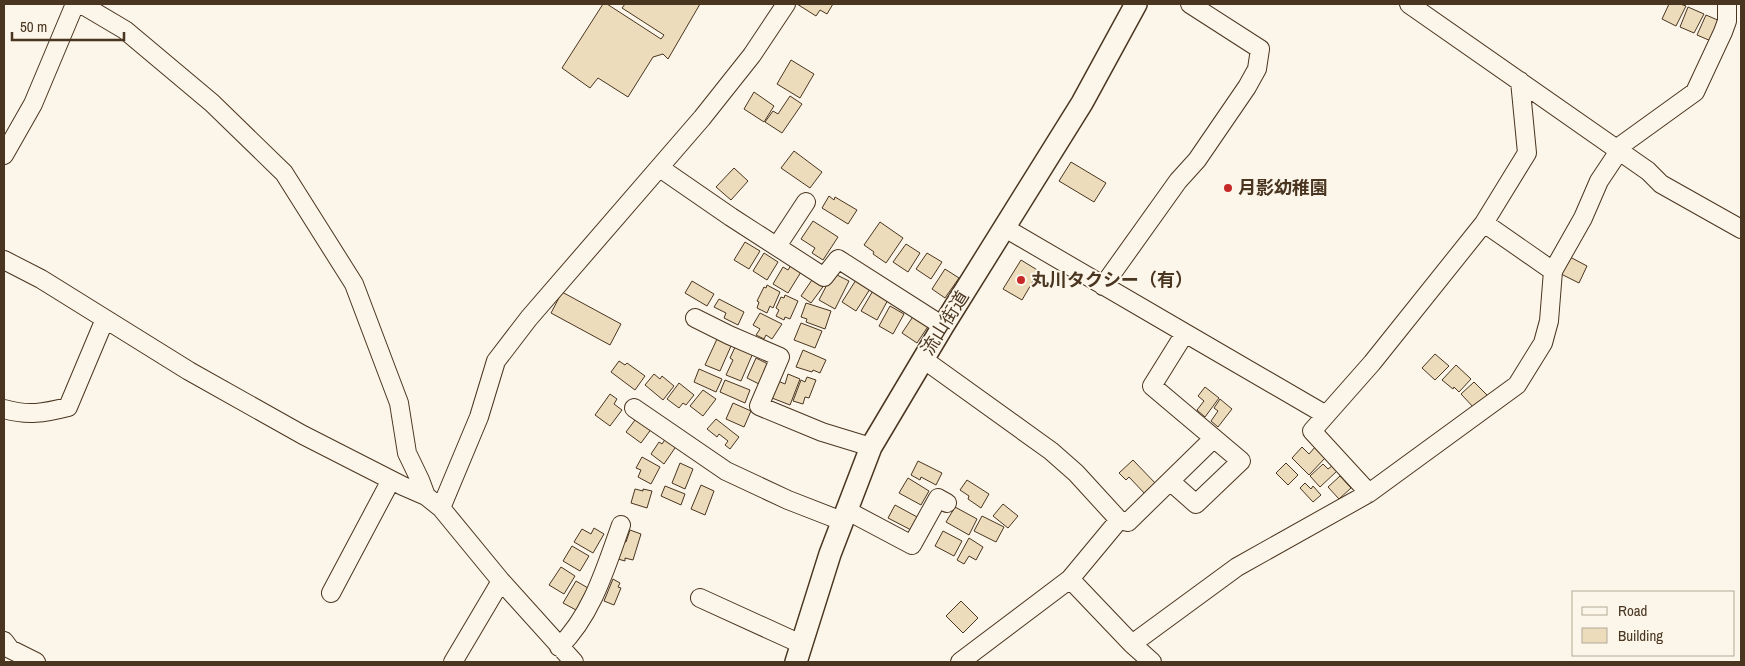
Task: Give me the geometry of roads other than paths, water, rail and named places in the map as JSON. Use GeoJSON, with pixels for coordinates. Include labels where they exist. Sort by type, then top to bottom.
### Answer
{"type":"FeatureCollection","features":[{"type":"Feature","properties":{"kind":"main road","name":"流山街道"},"geometry":{"type":"LineString","coordinates":[[799,653],[844,515],[871,447],[923,359],[1082,103],[1136,4]]}},
{"type":"Feature","properties":{"kind":"street"},"geometry":{"type":"LineString","coordinates":[[4,155],[32,104],[75,4]]}},
{"type":"Feature","properties":{"kind":"street"},"geometry":{"type":"LineString","coordinates":[[81,4],[125,30],[212,103],[284,173],[354,284],[399,404],[407,453],[426,496]]}},
{"type":"Feature","properties":{"kind":"street"},"geometry":{"type":"LineString","coordinates":[[441,508],[479,417],[496,361],[529,318],[614,218],[660,168],[752,56],[786,4]]}},
{"type":"Feature","properties":{"kind":"street"},"geometry":{"type":"LineString","coordinates":[[1103,286],[1178,181],[1197,160],[1247,87],[1256,69],[1260,49],[1190,4]]}},
{"type":"Feature","properties":{"kind":"street"},"geometry":{"type":"LineString","coordinates":[[1132,644],[1238,567],[1369,493],[1517,386],[1543,343],[1549,321],[1553,271],[1599,182],[1618,150],[1694,92],[1723,32],[1727,4]]}},
{"type":"Feature","properties":{"kind":"street"},"geometry":{"type":"LineString","coordinates":[[1418,6],[1648,171],[1661,184],[1741,229]]}},
{"type":"Feature","properties":{"kind":"street"},"geometry":{"type":"LineString","coordinates":[[1369,493],[1312,431],[1372,363],[1484,223],[1527,153],[1520,81]]}},
{"type":"Feature","properties":{"kind":"street"},"geometry":{"type":"LineString","coordinates":[[660,168],[731,217],[824,277],[838,258],[944,326]]}},
{"type":"Feature","properties":{"kind":"street"},"geometry":{"type":"LineString","coordinates":[[777,246],[806,202]]}},
{"type":"Feature","properties":{"kind":"street"},"geometry":{"type":"LineString","coordinates":[[1484,223],[1553,271]]}},
{"type":"Feature","properties":{"kind":"street"},"geometry":{"type":"LineString","coordinates":[[1005,228],[1326,414]]}},
{"type":"Feature","properties":{"kind":"street"},"geometry":{"type":"LineString","coordinates":[[4,260],[41,279],[188,371],[303,434],[426,496],[441,508],[501,581],[574,662]]}},
{"type":"Feature","properties":{"kind":"street"},"geometry":{"type":"LineString","coordinates":[[694,318],[780,357],[759,406],[822,432],[871,447]]}},
{"type":"Feature","properties":{"kind":"street"},"geometry":{"type":"LineString","coordinates":[[4,409],[17,413],[42,414],[68,407],[105,319]]}},
{"type":"Feature","properties":{"kind":"street"},"geometry":{"type":"LineString","coordinates":[[1170,481],[1196,504],[1241,462],[1152,386],[1185,333]]}},
{"type":"Feature","properties":{"kind":"street"},"geometry":{"type":"LineString","coordinates":[[923,359],[1051,451],[1076,474],[1119,520],[1128,522],[1214,438]]}},
{"type":"Feature","properties":{"kind":"street"},"geometry":{"type":"LineString","coordinates":[[634,408],[726,471],[788,500],[844,515],[912,545],[938,498],[947,503]]}},
{"type":"Feature","properties":{"kind":"street"},"geometry":{"type":"LineString","coordinates":[[331,593],[391,480]]}},
{"type":"Feature","properties":{"kind":"street"},"geometry":{"type":"LineString","coordinates":[[962,662],[1070,579],[1119,520]]}},
{"type":"Feature","properties":{"kind":"street"},"geometry":{"type":"LineString","coordinates":[[559,647],[570,636],[594,595],[621,525]]}},
{"type":"Feature","properties":{"kind":"street"},"geometry":{"type":"LineString","coordinates":[[1070,579],[1132,644],[1152,662]]}},
{"type":"Feature","properties":{"kind":"street"},"geometry":{"type":"LineString","coordinates":[[453,662],[501,581]]}},
{"type":"Feature","properties":{"kind":"street"},"geometry":{"type":"LineString","coordinates":[[700,598],[799,653]]}},
{"type":"Feature","properties":{"kind":"street"},"geometry":{"type":"LineString","coordinates":[[4,640],[10,649],[36,662]]}},
{"type":"Feature","properties":{"kind":"place","name":"月影幼稚園"},"geometry":{"type":"Point","coordinates":[1228,188]}},
{"type":"Feature","properties":{"kind":"place","name":"丸川タクシー（有）"},"geometry":{"type":"Point","coordinates":[1021,280]}}]}
